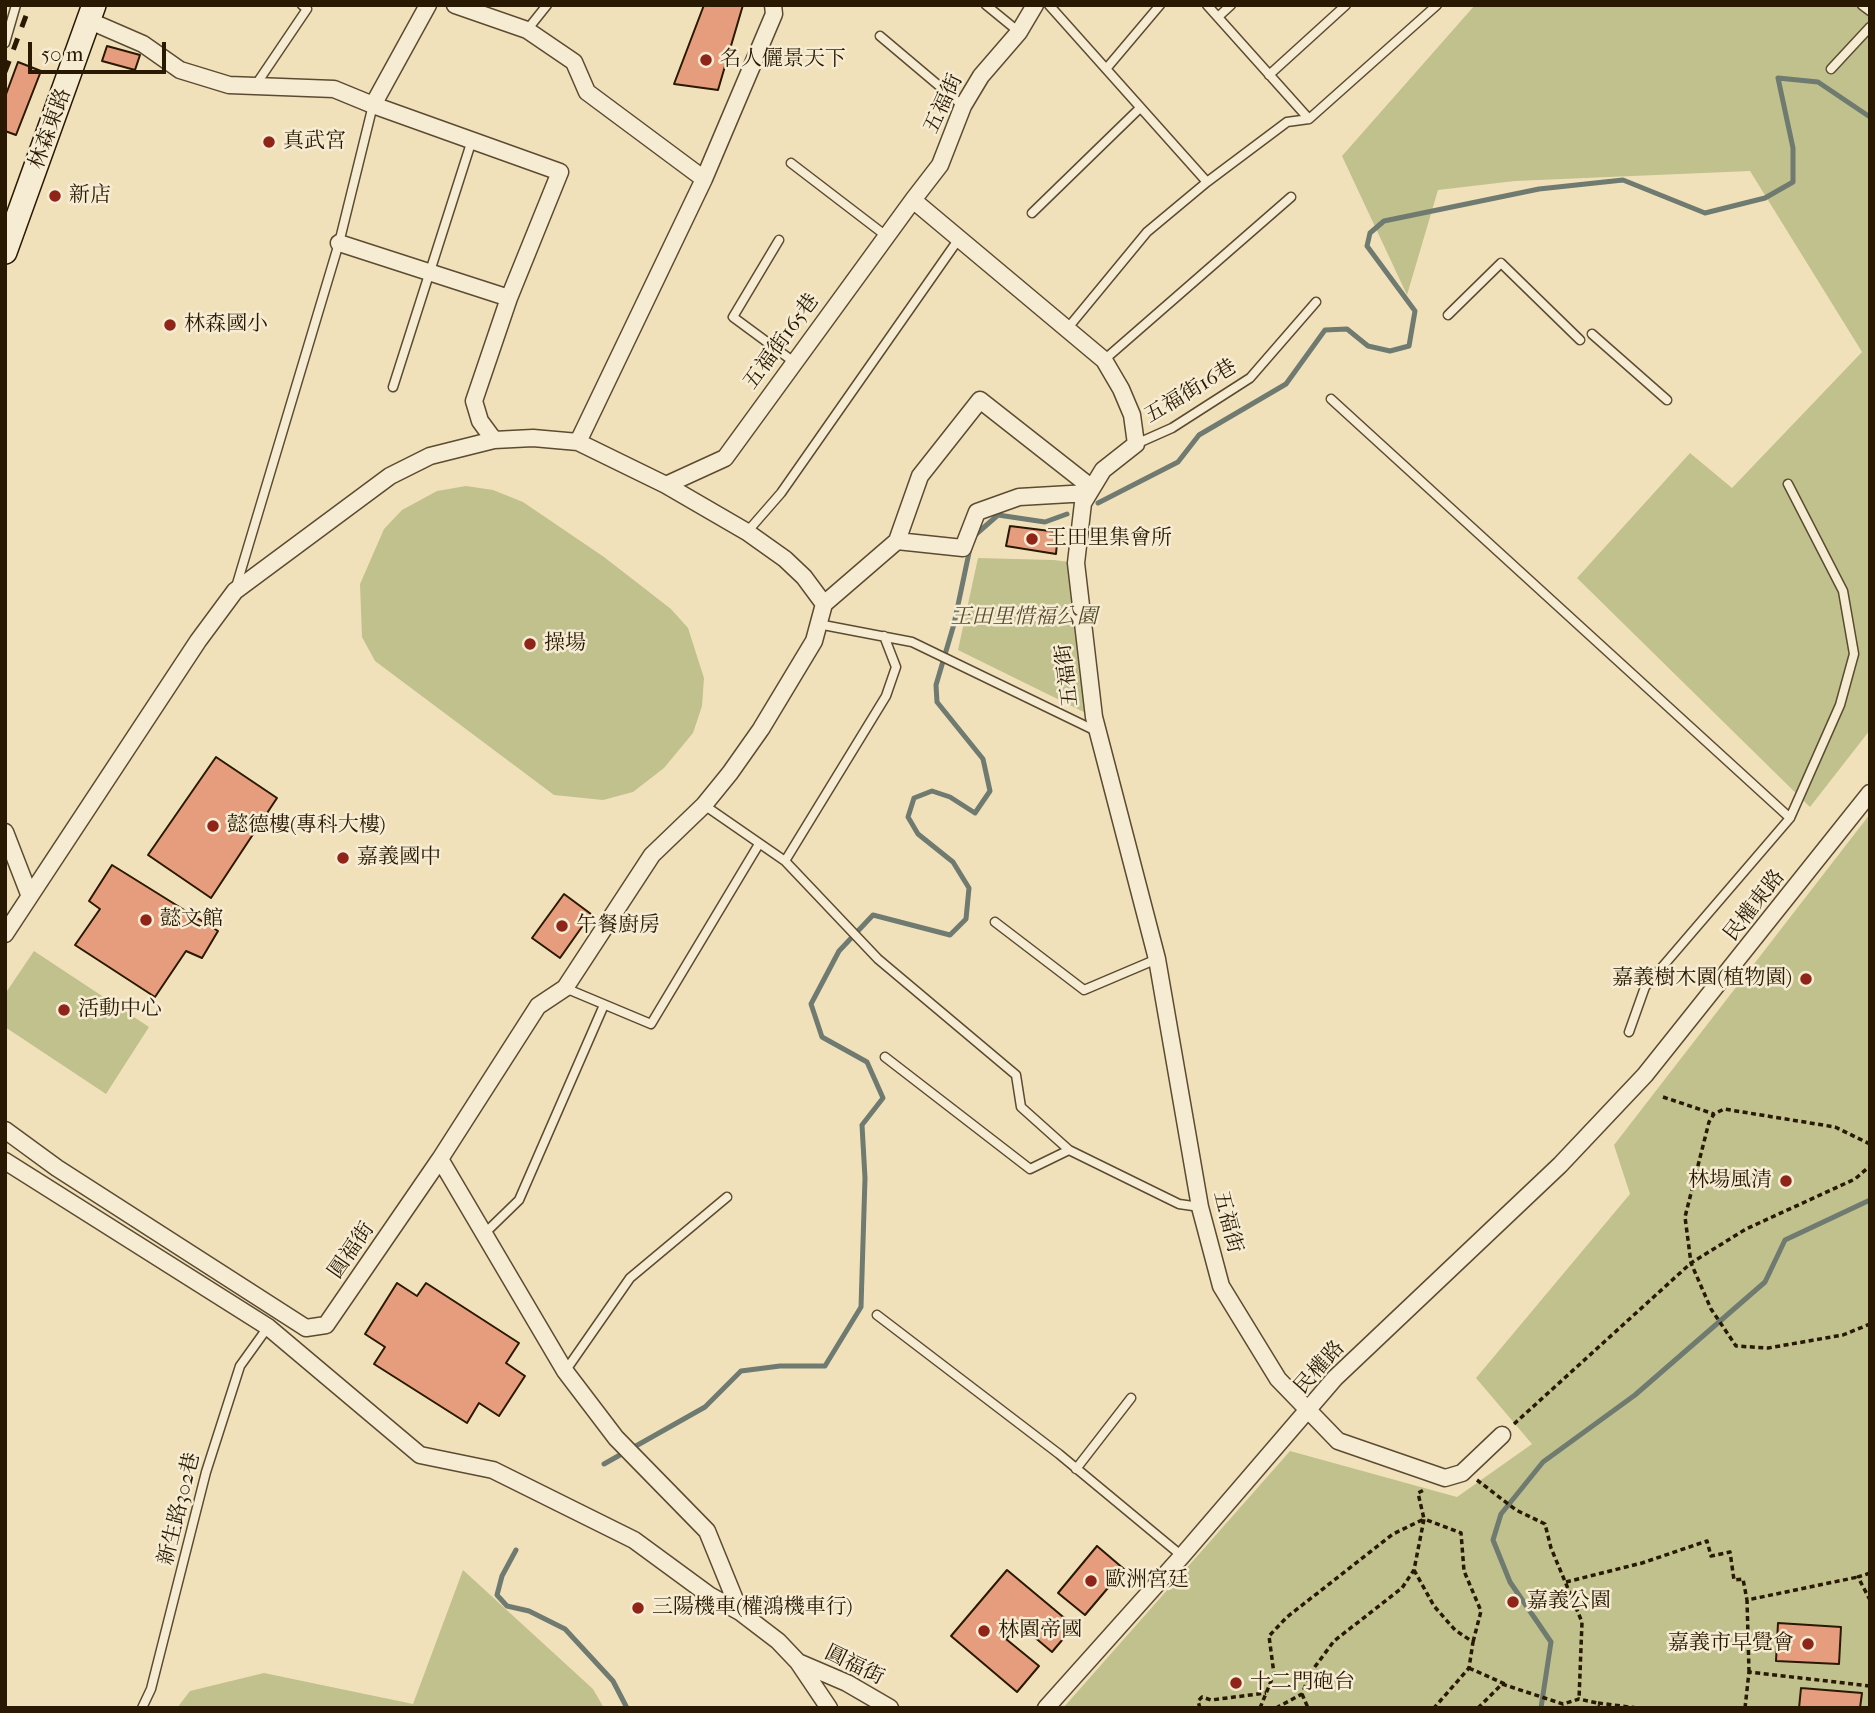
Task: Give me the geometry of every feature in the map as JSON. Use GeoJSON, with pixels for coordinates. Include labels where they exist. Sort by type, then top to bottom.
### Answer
{"type":"FeatureCollection","features":[{"type":"Feature","properties":{"kind":"main road","name":"林森東路"},"geometry":{"type":"LineString","coordinates":[[5,252],[92,13]]}},
{"type":"Feature","properties":{"kind":"street"},"geometry":{"type":"LineString","coordinates":[[373,105],[428,5]]}},
{"type":"Feature","properties":{"kind":"street","name":"五福街"},"geometry":{"type":"LineString","coordinates":[[913,200],[940,165],[963,106],[981,76],[1019,32],[1035,5]]}},
{"type":"Feature","properties":{"kind":"street"},"geometry":{"type":"LineString","coordinates":[[456,6],[527,30],[574,62],[587,92],[704,179]]}},
{"type":"Feature","properties":{"kind":"street"},"geometry":{"type":"LineString","coordinates":[[578,442],[704,179],[776,8]]}},
{"type":"Feature","properties":{"kind":"street"},"geometry":{"type":"LineString","coordinates":[[92,13],[180,70],[229,85],[334,89],[560,172],[509,299],[474,401],[480,421],[494,440]]}},
{"type":"Feature","properties":{"kind":"street"},"geometry":{"type":"LineString","coordinates":[[913,200],[1065,331],[1104,360],[1132,415],[1136,444]]}},
{"type":"Feature","properties":{"kind":"street","name":"五福街165巷"},"geometry":{"type":"LineString","coordinates":[[666,485],[725,458],[913,200]]}},
{"type":"Feature","properties":{"kind":"street"},"geometry":{"type":"LineString","coordinates":[[339,243],[509,299]]}},
{"type":"Feature","properties":{"kind":"street"},"geometry":{"type":"LineString","coordinates":[[565,988],[652,855],[704,805],[761,729],[814,641],[824,604],[897,541],[920,476],[980,400],[1090,491]]}},
{"type":"Feature","properties":{"kind":"street"},"geometry":{"type":"LineString","coordinates":[[5,934],[198,641],[235,591],[310,532],[390,476],[430,456],[494,440],[533,438],[578,442],[666,485],[747,532],[785,559],[824,604]]}},
{"type":"Feature","properties":{"kind":"street","name":"五福街"},"geometry":{"type":"LineString","coordinates":[[1136,444],[1103,470],[1083,503],[1076,564],[1098,733],[1157,959],[1200,1207],[1221,1286],[1278,1380],[1338,1440],[1429,1475],[1445,1478],[1462,1472]]}},
{"type":"Feature","properties":{"kind":"street"},"geometry":{"type":"LineString","coordinates":[[897,541],[963,548],[977,512],[1019,497],[1090,491]]}},
{"type":"Feature","properties":{"kind":"street","name":"民權東路"},"geometry":{"type":"LineString","coordinates":[[1645,1075],[1870,793]]}},
{"type":"Feature","properties":{"kind":"street"},"geometry":{"type":"LineString","coordinates":[[7,839],[29,894]]}},
{"type":"Feature","properties":{"kind":"street","name":"圓福街"},"geometry":{"type":"LineString","coordinates":[[5,1130],[57,1168],[306,1328],[326,1325],[440,1159],[538,1006],[565,988]]}},
{"type":"Feature","properties":{"kind":"street","name":"民權路"},"geometry":{"type":"LineString","coordinates":[[1046,1708],[1182,1556],[1335,1378],[1560,1165],[1645,1075]]}},
{"type":"Feature","properties":{"kind":"street"},"geometry":{"type":"LineString","coordinates":[[440,1159],[565,1371],[616,1438],[707,1531],[740,1612]]}},
{"type":"Feature","properties":{"kind":"street","name":"圓福街"},"geometry":{"type":"LineString","coordinates":[[5,1161],[268,1327],[420,1455],[493,1470],[634,1540],[778,1641],[798,1662],[829,1708]]}},
{"type":"Feature","properties":{"kind":"street"},"geometry":{"type":"LineString","coordinates":[[1462,1472],[1502,1435]]}},
{"type":"Feature","properties":{"kind":"street","name":"圓福街"},"geometry":{"type":"LineString","coordinates":[[798,1662],[847,1683],[890,1708]]}},
{"type":"Feature","properties":{"kind":"lane"},"geometry":{"type":"LineString","coordinates":[[5,43],[16,5]]}},
{"type":"Feature","properties":{"kind":"lane"},"geometry":{"type":"LineString","coordinates":[[255,86],[307,9],[302,5]]}},
{"type":"Feature","properties":{"kind":"lane"},"geometry":{"type":"LineString","coordinates":[[527,30],[547,5]]}},
{"type":"Feature","properties":{"kind":"lane"},"geometry":{"type":"LineString","coordinates":[[986,5],[1019,32]]}},
{"type":"Feature","properties":{"kind":"lane"},"geometry":{"type":"LineString","coordinates":[[1049,5],[1207,182]]}},
{"type":"Feature","properties":{"kind":"lane"},"geometry":{"type":"LineString","coordinates":[[1106,68],[1160,5]]}},
{"type":"Feature","properties":{"kind":"lane"},"geometry":{"type":"LineString","coordinates":[[1207,5],[1309,119]]}},
{"type":"Feature","properties":{"kind":"lane"},"geometry":{"type":"LineString","coordinates":[[1217,17],[1231,5]]}},
{"type":"Feature","properties":{"kind":"lane"},"geometry":{"type":"LineString","coordinates":[[1269,75],[1346,5]]}},
{"type":"Feature","properties":{"kind":"lane"},"geometry":{"type":"LineString","coordinates":[[1065,331],[1147,232],[1207,182],[1287,122],[1309,119],[1437,5]]}},
{"type":"Feature","properties":{"kind":"lane"},"geometry":{"type":"LineString","coordinates":[[1862,5],[1870,11]]}},
{"type":"Feature","properties":{"kind":"lane"},"geometry":{"type":"LineString","coordinates":[[1831,69],[1870,27]]}},
{"type":"Feature","properties":{"kind":"lane"},"geometry":{"type":"LineString","coordinates":[[880,36],[963,106]]}},
{"type":"Feature","properties":{"kind":"lane"},"geometry":{"type":"LineString","coordinates":[[235,591],[339,243],[373,105]]}},
{"type":"Feature","properties":{"kind":"lane"},"geometry":{"type":"LineString","coordinates":[[1032,213],[1140,108]]}},
{"type":"Feature","properties":{"kind":"lane"},"geometry":{"type":"LineString","coordinates":[[393,387],[472,140]]}},
{"type":"Feature","properties":{"kind":"lane"},"geometry":{"type":"LineString","coordinates":[[791,163],[885,235]]}},
{"type":"Feature","properties":{"kind":"lane"},"geometry":{"type":"LineString","coordinates":[[1104,360],[1291,197]]}},
{"type":"Feature","properties":{"kind":"lane"},"geometry":{"type":"LineString","coordinates":[[779,240],[733,317],[794,362]]}},
{"type":"Feature","properties":{"kind":"lane"},"geometry":{"type":"LineString","coordinates":[[747,532],[781,493],[958,240]]}},
{"type":"Feature","properties":{"kind":"lane"},"geometry":{"type":"LineString","coordinates":[[1448,315],[1501,263],[1580,340]]}},
{"type":"Feature","properties":{"kind":"lane","name":"五福街16巷"},"geometry":{"type":"LineString","coordinates":[[1136,444],[1172,428],[1250,378],[1316,302]]}},
{"type":"Feature","properties":{"kind":"lane"},"geometry":{"type":"LineString","coordinates":[[1592,334],[1667,400]]}},
{"type":"Feature","properties":{"kind":"lane"},"geometry":{"type":"LineString","coordinates":[[1331,399],[1790,818]]}},
{"type":"Feature","properties":{"kind":"lane"},"geometry":{"type":"LineString","coordinates":[[1629,1032],[1646,987],[1790,818],[1840,705],[1854,654],[1843,591],[1788,484]]}},
{"type":"Feature","properties":{"kind":"lane"},"geometry":{"type":"LineString","coordinates":[[818,624],[912,642],[1098,733]]}},
{"type":"Feature","properties":{"kind":"lane"},"geometry":{"type":"LineString","coordinates":[[785,861],[886,695],[896,667],[884,636]]}},
{"type":"Feature","properties":{"kind":"lane"},"geometry":{"type":"LineString","coordinates":[[704,805],[785,861],[861,941],[1016,1075],[1021,1107],[1069,1150],[1179,1204],[1200,1207]]}},
{"type":"Feature","properties":{"kind":"lane"},"geometry":{"type":"LineString","coordinates":[[565,988],[651,1024],[759,844]]}},
{"type":"Feature","properties":{"kind":"lane"},"geometry":{"type":"LineString","coordinates":[[995,922],[1084,989],[1157,959]]}},
{"type":"Feature","properties":{"kind":"lane"},"geometry":{"type":"LineString","coordinates":[[485,1234],[519,1200],[604,1004]]}},
{"type":"Feature","properties":{"kind":"lane"},"geometry":{"type":"LineString","coordinates":[[886,1057],[1030,1169],[1069,1150]]}},
{"type":"Feature","properties":{"kind":"lane"},"geometry":{"type":"LineString","coordinates":[[565,1371],[630,1278],[727,1197]]}},
{"type":"Feature","properties":{"kind":"lane"},"geometry":{"type":"LineString","coordinates":[[877,1315],[1076,1469],[1182,1556]]}},
{"type":"Feature","properties":{"kind":"lane","name":"新生路302巷"},"geometry":{"type":"LineString","coordinates":[[142,1708],[151,1689],[206,1472],[240,1366],[268,1327]]}},
{"type":"Feature","properties":{"kind":"lane"},"geometry":{"type":"LineString","coordinates":[[1076,1469],[1131,1398]]}},
{"type":"Feature","properties":{"kind":"path"},"geometry":{"type":"LineString","coordinates":[[1663,1097],[1714,1114],[1724,1109],[1835,1127],[1870,1144]]}},
{"type":"Feature","properties":{"kind":"path"},"geometry":{"type":"LineString","coordinates":[[1714,1114],[1685,1217],[1691,1263],[1720,1326],[1736,1346],[1768,1348],[1843,1335],[1870,1324]]}},
{"type":"Feature","properties":{"kind":"path"},"geometry":{"type":"LineString","coordinates":[[1502,1435],[1691,1263],[1746,1229],[1855,1179],[1870,1166]]}},
{"type":"Feature","properties":{"kind":"path"},"geometry":{"type":"LineString","coordinates":[[1462,1472],[1471,1475],[1516,1510],[1545,1524],[1551,1548],[1582,1622],[1579,1699]]}},
{"type":"Feature","properties":{"kind":"path"},"geometry":{"type":"LineString","coordinates":[[1276,1708],[1302,1695],[1311,1672],[1335,1641],[1402,1588],[1414,1570],[1424,1519],[1418,1493],[1429,1488]]}},
{"type":"Feature","properties":{"kind":"path"},"geometry":{"type":"LineString","coordinates":[[1260,1708],[1274,1674],[1269,1636],[1287,1617],[1393,1534],[1424,1519],[1461,1533],[1464,1571],[1481,1611],[1469,1668],[1434,1708]]}},
{"type":"Feature","properties":{"kind":"path"},"geometry":{"type":"LineString","coordinates":[[1566,1582],[1642,1563],[1707,1541],[1711,1556],[1730,1552],[1734,1580],[1744,1578],[1747,1600],[1749,1672],[1745,1708]]}},
{"type":"Feature","properties":{"kind":"path"},"geometry":{"type":"LineString","coordinates":[[1414,1570],[1434,1606],[1455,1630],[1473,1642]]}},
{"type":"Feature","properties":{"kind":"path"},"geometry":{"type":"LineString","coordinates":[[1747,1600],[1870,1573]]}},
{"type":"Feature","properties":{"kind":"path"},"geometry":{"type":"LineString","coordinates":[[1858,1577],[1870,1600]]}},
{"type":"Feature","properties":{"kind":"path"},"geometry":{"type":"LineString","coordinates":[[1469,1668],[1508,1685]]}},
{"type":"Feature","properties":{"kind":"path"},"geometry":{"type":"LineString","coordinates":[[1749,1672],[1870,1686]]}},
{"type":"Feature","properties":{"kind":"path"},"geometry":{"type":"LineString","coordinates":[[1478,1708],[1502,1684],[1518,1687],[1563,1704],[1579,1699],[1598,1705],[1637,1708]]}},
{"type":"Feature","properties":{"kind":"path"},"geometry":{"type":"LineString","coordinates":[[1199,1708],[1198,1701],[1202,1697],[1211,1700],[1266,1693]]}},
{"type":"Feature","properties":{"kind":"path"},"geometry":{"type":"LineString","coordinates":[[1302,1695],[1308,1708]]}},
{"type":"Feature","properties":{"kind":"green space"},"geometry":{"type":"Polygon","coordinates":[[[1475,5],[1870,5],[1870,730],[1810,807],[1577,578],[1690,453],[1732,488],[1862,352],[1750,171],[1515,181],[1438,190],[1407,295],[1342,156],[1475,5]]]}},
{"type":"Feature","properties":{"kind":"green space","name":"操場"},"geometry":{"type":"Polygon","coordinates":[[[466,486],[493,490],[523,502],[604,557],[671,609],[688,628],[704,678],[702,706],[693,733],[664,768],[633,792],[603,800],[554,795],[375,661],[362,637],[360,584],[384,529],[402,510],[437,491],[466,486]]]}},
{"type":"Feature","properties":{"kind":"green space","name":"王田里惜福公園"},"geometry":{"type":"Polygon","coordinates":[[[978,558],[1076,563],[1094,717],[958,650],[978,558]]]}},
{"type":"Feature","properties":{"kind":"green space"},"geometry":{"type":"Polygon","coordinates":[[[1870,814],[1870,1708],[1063,1708],[1290,1451],[1457,1497],[1532,1444],[1476,1378],[1630,1194],[1614,1145],[1870,814]]]}},
{"type":"Feature","properties":{"kind":"green space","name":"活動中心"},"geometry":{"type":"Polygon","coordinates":[[[34,951],[149,1027],[106,1094],[5,1027],[5,994],[34,951]]]}},
{"type":"Feature","properties":{"kind":"green space"},"geometry":{"type":"Polygon","coordinates":[[[463,1570],[593,1689],[604,1708],[177,1708],[190,1691],[264,1673],[413,1704],[463,1570]]]}},
{"type":"Feature","properties":{"kind":"building","name":"名人儷景天下"},"geometry":{"type":"Polygon","coordinates":[[[704,5],[743,5],[718,90],[674,84],[704,5]]]}},
{"type":"Feature","properties":{"kind":"building"},"geometry":{"type":"Polygon","coordinates":[[[107,46],[140,55],[135,70],[102,61],[107,46]]]}},
{"type":"Feature","properties":{"kind":"building"},"geometry":{"type":"Polygon","coordinates":[[[18,62],[41,71],[16,135],[5,131],[5,97],[18,62]]]}},
{"type":"Feature","properties":{"kind":"building","name":"王田里集會所"},"geometry":{"type":"Polygon","coordinates":[[[1010,526],[1058,532],[1056,554],[1006,546],[1010,526]]]}},
{"type":"Feature","properties":{"kind":"building","name":"懿德樓(專科大樓)"},"geometry":{"type":"Polygon","coordinates":[[[216,757],[277,798],[211,898],[148,855],[216,757]]]}},
{"type":"Feature","properties":{"kind":"building","name":"懿文館"},"geometry":{"type":"Polygon","coordinates":[[[112,865],[218,931],[202,958],[186,951],[155,997],[75,945],[100,909],[89,901],[112,865]]]}},
{"type":"Feature","properties":{"kind":"building","name":"午餐廚房"},"geometry":{"type":"Polygon","coordinates":[[[564,894],[591,914],[560,958],[532,938],[564,894]]]}},
{"type":"Feature","properties":{"kind":"building"},"geometry":{"type":"Polygon","coordinates":[[[397,1283],[417,1296],[426,1283],[519,1343],[506,1363],[525,1376],[499,1416],[479,1403],[467,1423],[374,1364],[385,1347],[365,1334],[397,1283]]]}},
{"type":"Feature","properties":{"kind":"building","name":"歐洲宮廷"},"geometry":{"type":"Polygon","coordinates":[[[1097,1546],[1124,1569],[1085,1615],[1058,1593],[1097,1546]]]}},
{"type":"Feature","properties":{"kind":"building","name":"林園帝國"},"geometry":{"type":"Polygon","coordinates":[[[1007,1570],[1074,1626],[1052,1652],[1019,1624],[1006,1639],[1039,1666],[1017,1692],[951,1636],[1007,1570]]]}},
{"type":"Feature","properties":{"kind":"building","name":"嘉義市早覺會"},"geometry":{"type":"Polygon","coordinates":[[[1778,1623],[1841,1627],[1839,1664],[1776,1661],[1778,1623]]]}},
{"type":"Feature","properties":{"kind":"building"},"geometry":{"type":"Polygon","coordinates":[[[1801,1688],[1862,1693],[1860,1708],[1799,1708],[1801,1688]]]}},
{"type":"Feature","properties":{"kind":"waterway"},"geometry":{"type":"LineString","coordinates":[[1098,503],[1178,462],[1199,435],[1286,384],[1325,330],[1347,329],[1368,346],[1390,351],[1409,346],[1415,311],[1367,246],[1370,233],[1384,221],[1539,189],[1623,180],[1705,213],[1765,198],[1793,182],[1793,148],[1778,78],[1818,82],[1870,117]]}},
{"type":"Feature","properties":{"kind":"waterway"},"geometry":{"type":"LineString","coordinates":[[974,536],[998,515],[1045,522],[1067,514]]}},
{"type":"Feature","properties":{"kind":"waterway"},"geometry":{"type":"LineString","coordinates":[[604,1464],[705,1407],[741,1371],[780,1366],[825,1366],[861,1307],[865,1178],[862,1125],[883,1098],[867,1062],[822,1037],[811,1004],[839,951],[873,915],[950,935],[966,919],[969,888],[953,862],[918,834],[908,817],[914,798],[932,791],[950,797],[975,813],[990,791],[983,759],[937,702],[936,685],[954,624],[970,548]]}},
{"type":"Feature","properties":{"kind":"waterway"},"geometry":{"type":"LineString","coordinates":[[1541,1708],[1551,1642],[1510,1582],[1493,1540],[1501,1514],[1543,1462],[1635,1395],[1765,1282],[1785,1240],[1870,1200]]}},
{"type":"Feature","properties":{"kind":"waterway"},"geometry":{"type":"LineString","coordinates":[[516,1550],[502,1576],[497,1595],[507,1606],[529,1611],[565,1629],[613,1681],[627,1708]]}},
{"type":"Feature","properties":{"kind":"railway"},"geometry":{"type":"LineString","coordinates":[[5,72],[30,5]]}},
{"type":"Feature","properties":{"kind":"place","name":"名人儷景天下"},"geometry":{"type":"Point","coordinates":[706,60]}},
{"type":"Feature","properties":{"kind":"place","name":"真武宮"},"geometry":{"type":"Point","coordinates":[269,142]}},
{"type":"Feature","properties":{"kind":"place","name":"新店"},"geometry":{"type":"Point","coordinates":[55,196]}},
{"type":"Feature","properties":{"kind":"place","name":"林森國小"},"geometry":{"type":"Point","coordinates":[170,325]}},
{"type":"Feature","properties":{"kind":"place","name":"王田里集會所"},"geometry":{"type":"Point","coordinates":[1032,539]}},
{"type":"Feature","properties":{"kind":"place","name":"操場"},"geometry":{"type":"Point","coordinates":[530,644]}},
{"type":"Feature","properties":{"kind":"place","name":"懿德樓(專科大樓)"},"geometry":{"type":"Point","coordinates":[213,826]}},
{"type":"Feature","properties":{"kind":"place","name":"嘉義國中"},"geometry":{"type":"Point","coordinates":[343,858]}},
{"type":"Feature","properties":{"kind":"place","name":"懿文館"},"geometry":{"type":"Point","coordinates":[146,920]}},
{"type":"Feature","properties":{"kind":"place","name":"午餐廚房"},"geometry":{"type":"Point","coordinates":[562,926]}},
{"type":"Feature","properties":{"kind":"place","name":"嘉義樹木園(植物園)"},"geometry":{"type":"Point","coordinates":[1806,979]}},
{"type":"Feature","properties":{"kind":"place","name":"活動中心"},"geometry":{"type":"Point","coordinates":[64,1010]}},
{"type":"Feature","properties":{"kind":"place","name":"林場風清"},"geometry":{"type":"Point","coordinates":[1786,1181]}},
{"type":"Feature","properties":{"kind":"place","name":"歐洲宮廷"},"geometry":{"type":"Point","coordinates":[1091,1581]}},
{"type":"Feature","properties":{"kind":"place","name":"嘉義公園"},"geometry":{"type":"Point","coordinates":[1513,1602]}},
{"type":"Feature","properties":{"kind":"place","name":"三陽機車(權鴻機車行)"},"geometry":{"type":"Point","coordinates":[638,1608]}},
{"type":"Feature","properties":{"kind":"place","name":"林園帝國"},"geometry":{"type":"Point","coordinates":[984,1631]}},
{"type":"Feature","properties":{"kind":"place","name":"嘉義市早覺會"},"geometry":{"type":"Point","coordinates":[1808,1644]}},
{"type":"Feature","properties":{"kind":"place","name":"十二門砲台"},"geometry":{"type":"Point","coordinates":[1236,1683]}}]}
